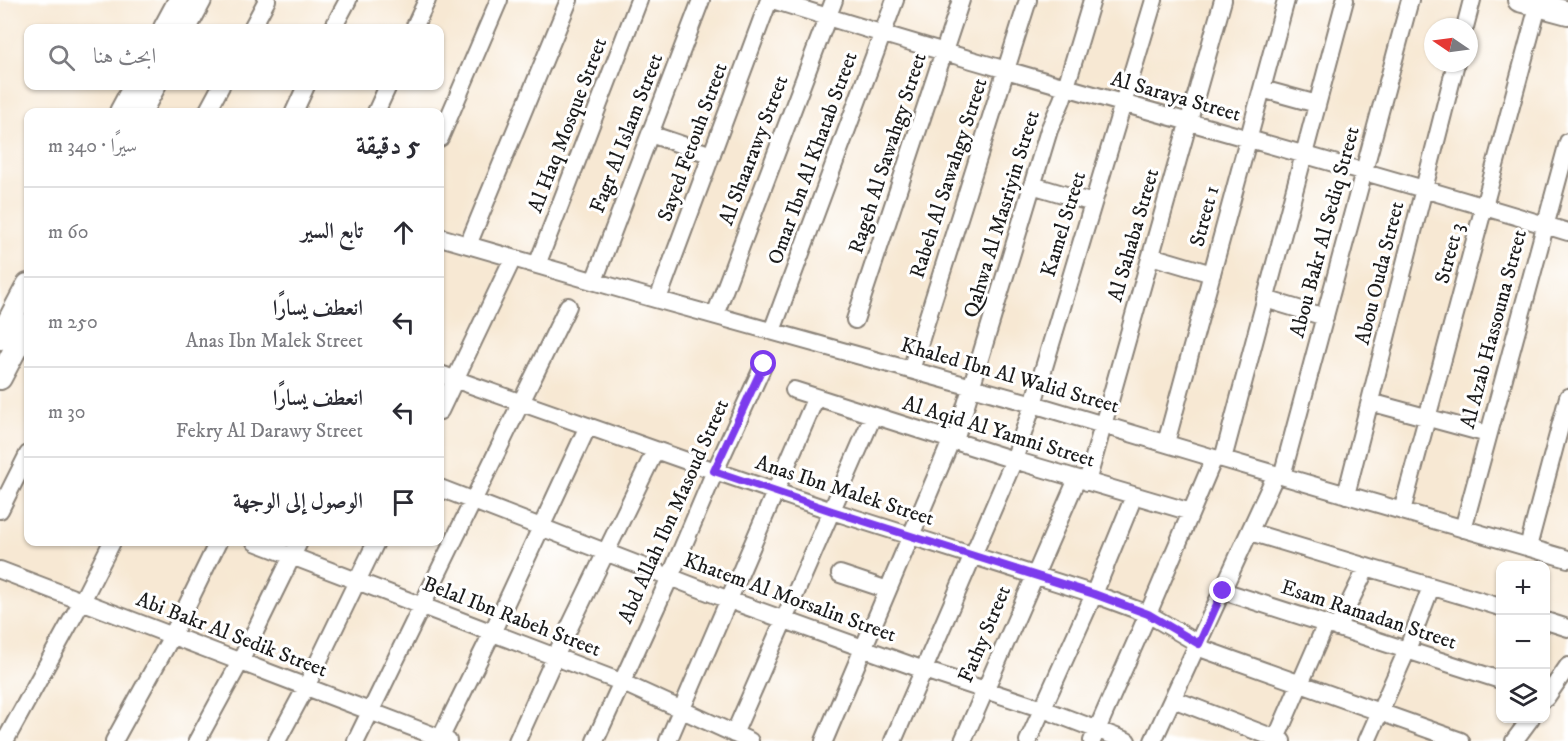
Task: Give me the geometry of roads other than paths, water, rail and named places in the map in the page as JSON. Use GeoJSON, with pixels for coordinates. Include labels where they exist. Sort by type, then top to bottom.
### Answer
{"type":"FeatureCollection","features":[{"type":"Feature","properties":{"kind":"street"},"geometry":{"type":"LineString","coordinates":[[167,24],[180,0]]}},
{"type":"Feature","properties":{"kind":"street"},"geometry":{"type":"LineString","coordinates":[[187,24],[200,0]]}},
{"type":"Feature","properties":{"kind":"street"},"geometry":{"type":"LineString","coordinates":[[254,24],[267,0]]}},
{"type":"Feature","properties":{"kind":"street"},"geometry":{"type":"LineString","coordinates":[[335,24],[348,0]]}},
{"type":"Feature","properties":{"kind":"street"},"geometry":{"type":"LineString","coordinates":[[416,24],[427,0]]}},
{"type":"Feature","properties":{"kind":"street"},"geometry":{"type":"LineString","coordinates":[[444,129],[499,0]]}},
{"type":"Feature","properties":{"kind":"street"},"geometry":{"type":"LineString","coordinates":[[468,245],[569,0]]}},
{"type":"Feature","properties":{"kind":"street","name":"Al Haq Mosque Street"},"geometry":{"type":"LineString","coordinates":[[537,265],[639,0]]}},
{"type":"Feature","properties":{"kind":"street","name":"Fagr Al Islam Street"},"geometry":{"type":"LineString","coordinates":[[594,281],[701,0]]}},
{"type":"Feature","properties":{"kind":"street","name":"Al Saraya Street"},"geometry":{"type":"LineString","coordinates":[[771,0],[1065,88],[1364,171],[1568,232]]}},
{"type":"Feature","properties":{"kind":"street","name":"Sayed Fetouh Street"},"geometry":{"type":"LineString","coordinates":[[658,299],[771,0]]}},
{"type":"Feature","properties":{"kind":"street","name":"Al Shaarawy Street"},"geometry":{"type":"LineString","coordinates":[[715,315],[834,0]]}},
{"type":"Feature","properties":{"kind":"street","name":"Omar Ibn Al Khatab Street"},"geometry":{"type":"LineString","coordinates":[[772,331],[895,0]]}},
{"type":"Feature","properties":{"kind":"street","name":"Rageh Al Sawahgy Street"},"geometry":{"type":"LineString","coordinates":[[855,320],[961,0]]}},
{"type":"Feature","properties":{"kind":"street","name":"Rabeh Al Sawahgy Street"},"geometry":{"type":"LineString","coordinates":[[911,370],[1028,0]]}},
{"type":"Feature","properties":{"kind":"street","name":"Qahwa Al Masriyin Street"},"geometry":{"type":"LineString","coordinates":[[824,741],[953,441],[1092,0]]}},
{"type":"Feature","properties":{"kind":"street","name":"Kamel Street"},"geometry":{"type":"LineString","coordinates":[[893,741],[1014,460],[1033,404],[1154,0]]}},
{"type":"Feature","properties":{"kind":"street","name":"Al Sahaba Street"},"geometry":{"type":"LineString","coordinates":[[1082,480],[1103,424],[1223,0]]}},
{"type":"Feature","properties":{"kind":"street","name":"Street 1"},"geometry":{"type":"LineString","coordinates":[[1166,443],[1286,0]]}},
{"type":"Feature","properties":{"kind":"street"},"geometry":{"type":"LineString","coordinates":[[1095,735],[1191,512],[1218,458],[1265,300],[1345,0]]}},
{"type":"Feature","properties":{"kind":"street","name":"Abou Bakr Al Sediq Street"},"geometry":{"type":"LineString","coordinates":[[1154,741],[1250,532],[1279,476],[1325,317],[1410,0]]}},
{"type":"Feature","properties":{"kind":"street"},"geometry":{"type":"LineString","coordinates":[[1467,18],[1472,0]]}},
{"type":"Feature","properties":{"kind":"street"},"geometry":{"type":"LineString","coordinates":[[1528,3],[1568,13]]}},
{"type":"Feature","properties":{"kind":"street","name":"Street 3"},"geometry":{"type":"LineString","coordinates":[[1402,511],[1484,207],[1528,3]]}},
{"type":"Feature","properties":{"kind":"street","name":"Abou Ouda Street"},"geometry":{"type":"LineString","coordinates":[[1346,495],[1454,72]]}},
{"type":"Feature","properties":{"kind":"street"},"geometry":{"type":"LineString","coordinates":[[1262,89],[1317,104]]}},
{"type":"Feature","properties":{"kind":"street"},"geometry":{"type":"LineString","coordinates":[[123,108],[133,90]]}},
{"type":"Feature","properties":{"kind":"street"},"geometry":{"type":"LineString","coordinates":[[142,108],[152,90]]}},
{"type":"Feature","properties":{"kind":"street"},"geometry":{"type":"LineString","coordinates":[[209,108],[219,90]]}},
{"type":"Feature","properties":{"kind":"street"},"geometry":{"type":"LineString","coordinates":[[296,108],[304,90]]}},
{"type":"Feature","properties":{"kind":"street"},"geometry":{"type":"LineString","coordinates":[[378,108],[386,90]]}},
{"type":"Feature","properties":{"kind":"street"},"geometry":{"type":"LineString","coordinates":[[650,134],[712,155]]}},
{"type":"Feature","properties":{"kind":"street","name":"Al Azab Hassouna Street"},"geometry":{"type":"LineString","coordinates":[[1463,529],[1568,142]]}},
{"type":"Feature","properties":{"kind":"street"},"geometry":{"type":"LineString","coordinates":[[1032,185],[1093,203]]}},
{"type":"Feature","properties":{"kind":"street","name":"Khaled Ibn Al Walid Street"},"geometry":{"type":"LineString","coordinates":[[444,238],[1033,404],[1568,559]]}},
{"type":"Feature","properties":{"kind":"street"},"geometry":{"type":"LineString","coordinates":[[1151,256],[1212,274]]}},
{"type":"Feature","properties":{"kind":"street"},"geometry":{"type":"LineString","coordinates":[[444,391],[447,376],[513,258]]}},
{"type":"Feature","properties":{"kind":"street"},"geometry":{"type":"LineString","coordinates":[[0,338],[24,293]]}},
{"type":"Feature","properties":{"kind":"street"},"geometry":{"type":"LineString","coordinates":[[1265,300],[1325,317]]}},
{"type":"Feature","properties":{"kind":"street"},"geometry":{"type":"LineString","coordinates":[[356,741],[568,306]]}},
{"type":"Feature","properties":{"kind":"street"},"geometry":{"type":"LineString","coordinates":[[0,378],[24,333]]}},
{"type":"Feature","properties":{"kind":"street","name":"Abd Allah Ibn Masoud Street"},"geometry":{"type":"LineString","coordinates":[[595,741],[670,577],[714,471],[764,364]]}},
{"type":"Feature","properties":{"kind":"street","name":"Anas Ibn Malek Street"},"geometry":{"type":"LineString","coordinates":[[447,376],[775,492],[1094,594],[1148,614],[1198,646],[1461,741]]}},
{"type":"Feature","properties":{"kind":"street","name":"Al Aqid Al Yamni Street"},"geometry":{"type":"LineString","coordinates":[[794,390],[1014,460],[1191,512]]}},
{"type":"Feature","properties":{"kind":"street"},"geometry":{"type":"LineString","coordinates":[[1528,548],[1568,397]]}},
{"type":"Feature","properties":{"kind":"street"},"geometry":{"type":"LineString","coordinates":[[668,741],[816,398]]}},
{"type":"Feature","properties":{"kind":"street"},"geometry":{"type":"LineString","coordinates":[[1370,402],[1488,434]]}},
{"type":"Feature","properties":{"kind":"street"},"geometry":{"type":"LineString","coordinates":[[734,734],[873,416]]}},
{"type":"Feature","properties":{"kind":"street"},"geometry":{"type":"LineString","coordinates":[[443,740],[588,426]]}},
{"type":"Feature","properties":{"kind":"street"},"geometry":{"type":"LineString","coordinates":[[517,741],[605,552],[656,450]]}},
{"type":"Feature","properties":{"kind":"street"},"geometry":{"type":"LineString","coordinates":[[0,510],[24,464]]}},
{"type":"Feature","properties":{"kind":"street","name":"Fathy Street"},"geometry":{"type":"LineString","coordinates":[[963,741],[1034,575],[1082,480]]}},
{"type":"Feature","properties":{"kind":"street","name":"Khatem Al Morsalin Street"},"geometry":{"type":"LineString","coordinates":[[444,490],[729,600],[863,649],[1043,710],[1095,735],[1127,741]]}},
{"type":"Feature","properties":{"kind":"street"},"geometry":{"type":"LineString","coordinates":[[1028,741],[1094,594],[1134,496]]}},
{"type":"Feature","properties":{"kind":"street"},"geometry":{"type":"LineString","coordinates":[[1250,532],[1496,607]]}},
{"type":"Feature","properties":{"kind":"street"},"geometry":{"type":"LineString","coordinates":[[5,741],[110,546]]}},
{"type":"Feature","properties":{"kind":"street"},"geometry":{"type":"LineString","coordinates":[[114,741],[172,636],[216,546]]}},
{"type":"Feature","properties":{"kind":"street"},"geometry":{"type":"LineString","coordinates":[[277,741],[306,687],[374,546]]}},
{"type":"Feature","properties":{"kind":"street"},"geometry":{"type":"LineString","coordinates":[[198,741],[240,662],[295,548]]}},
{"type":"Feature","properties":{"kind":"street","name":"Belal Ibn Rabeh Street"},"geometry":{"type":"LineString","coordinates":[[295,548],[357,580],[621,682],[750,741]]}},
{"type":"Feature","properties":{"kind":"street"},"geometry":{"type":"LineString","coordinates":[[1173,699],[1278,740],[1300,684],[1366,567]]}},
{"type":"Feature","properties":{"kind":"street","name":"Abi Bakr Al Sedik Street"},"geometry":{"type":"LineString","coordinates":[[0,570],[443,740]]}},
{"type":"Feature","properties":{"kind":"street"},"geometry":{"type":"LineString","coordinates":[[840,574],[888,590]]}},
{"type":"Feature","properties":{"kind":"street"},"geometry":{"type":"LineString","coordinates":[[1367,741],[1407,650],[1431,587]]}},
{"type":"Feature","properties":{"kind":"street","name":"Esam Ramadan Street"},"geometry":{"type":"LineString","coordinates":[[1223,591],[1496,679]]}},
{"type":"Feature","properties":{"kind":"street"},"geometry":{"type":"LineString","coordinates":[[1550,623],[1568,628]]}},
{"type":"Feature","properties":{"kind":"street"},"geometry":{"type":"LineString","coordinates":[[1550,693],[1563,683],[1568,666]]}},
{"type":"Feature","properties":{"kind":"street"},"geometry":{"type":"LineString","coordinates":[[1515,741],[1528,723]]}}]}
